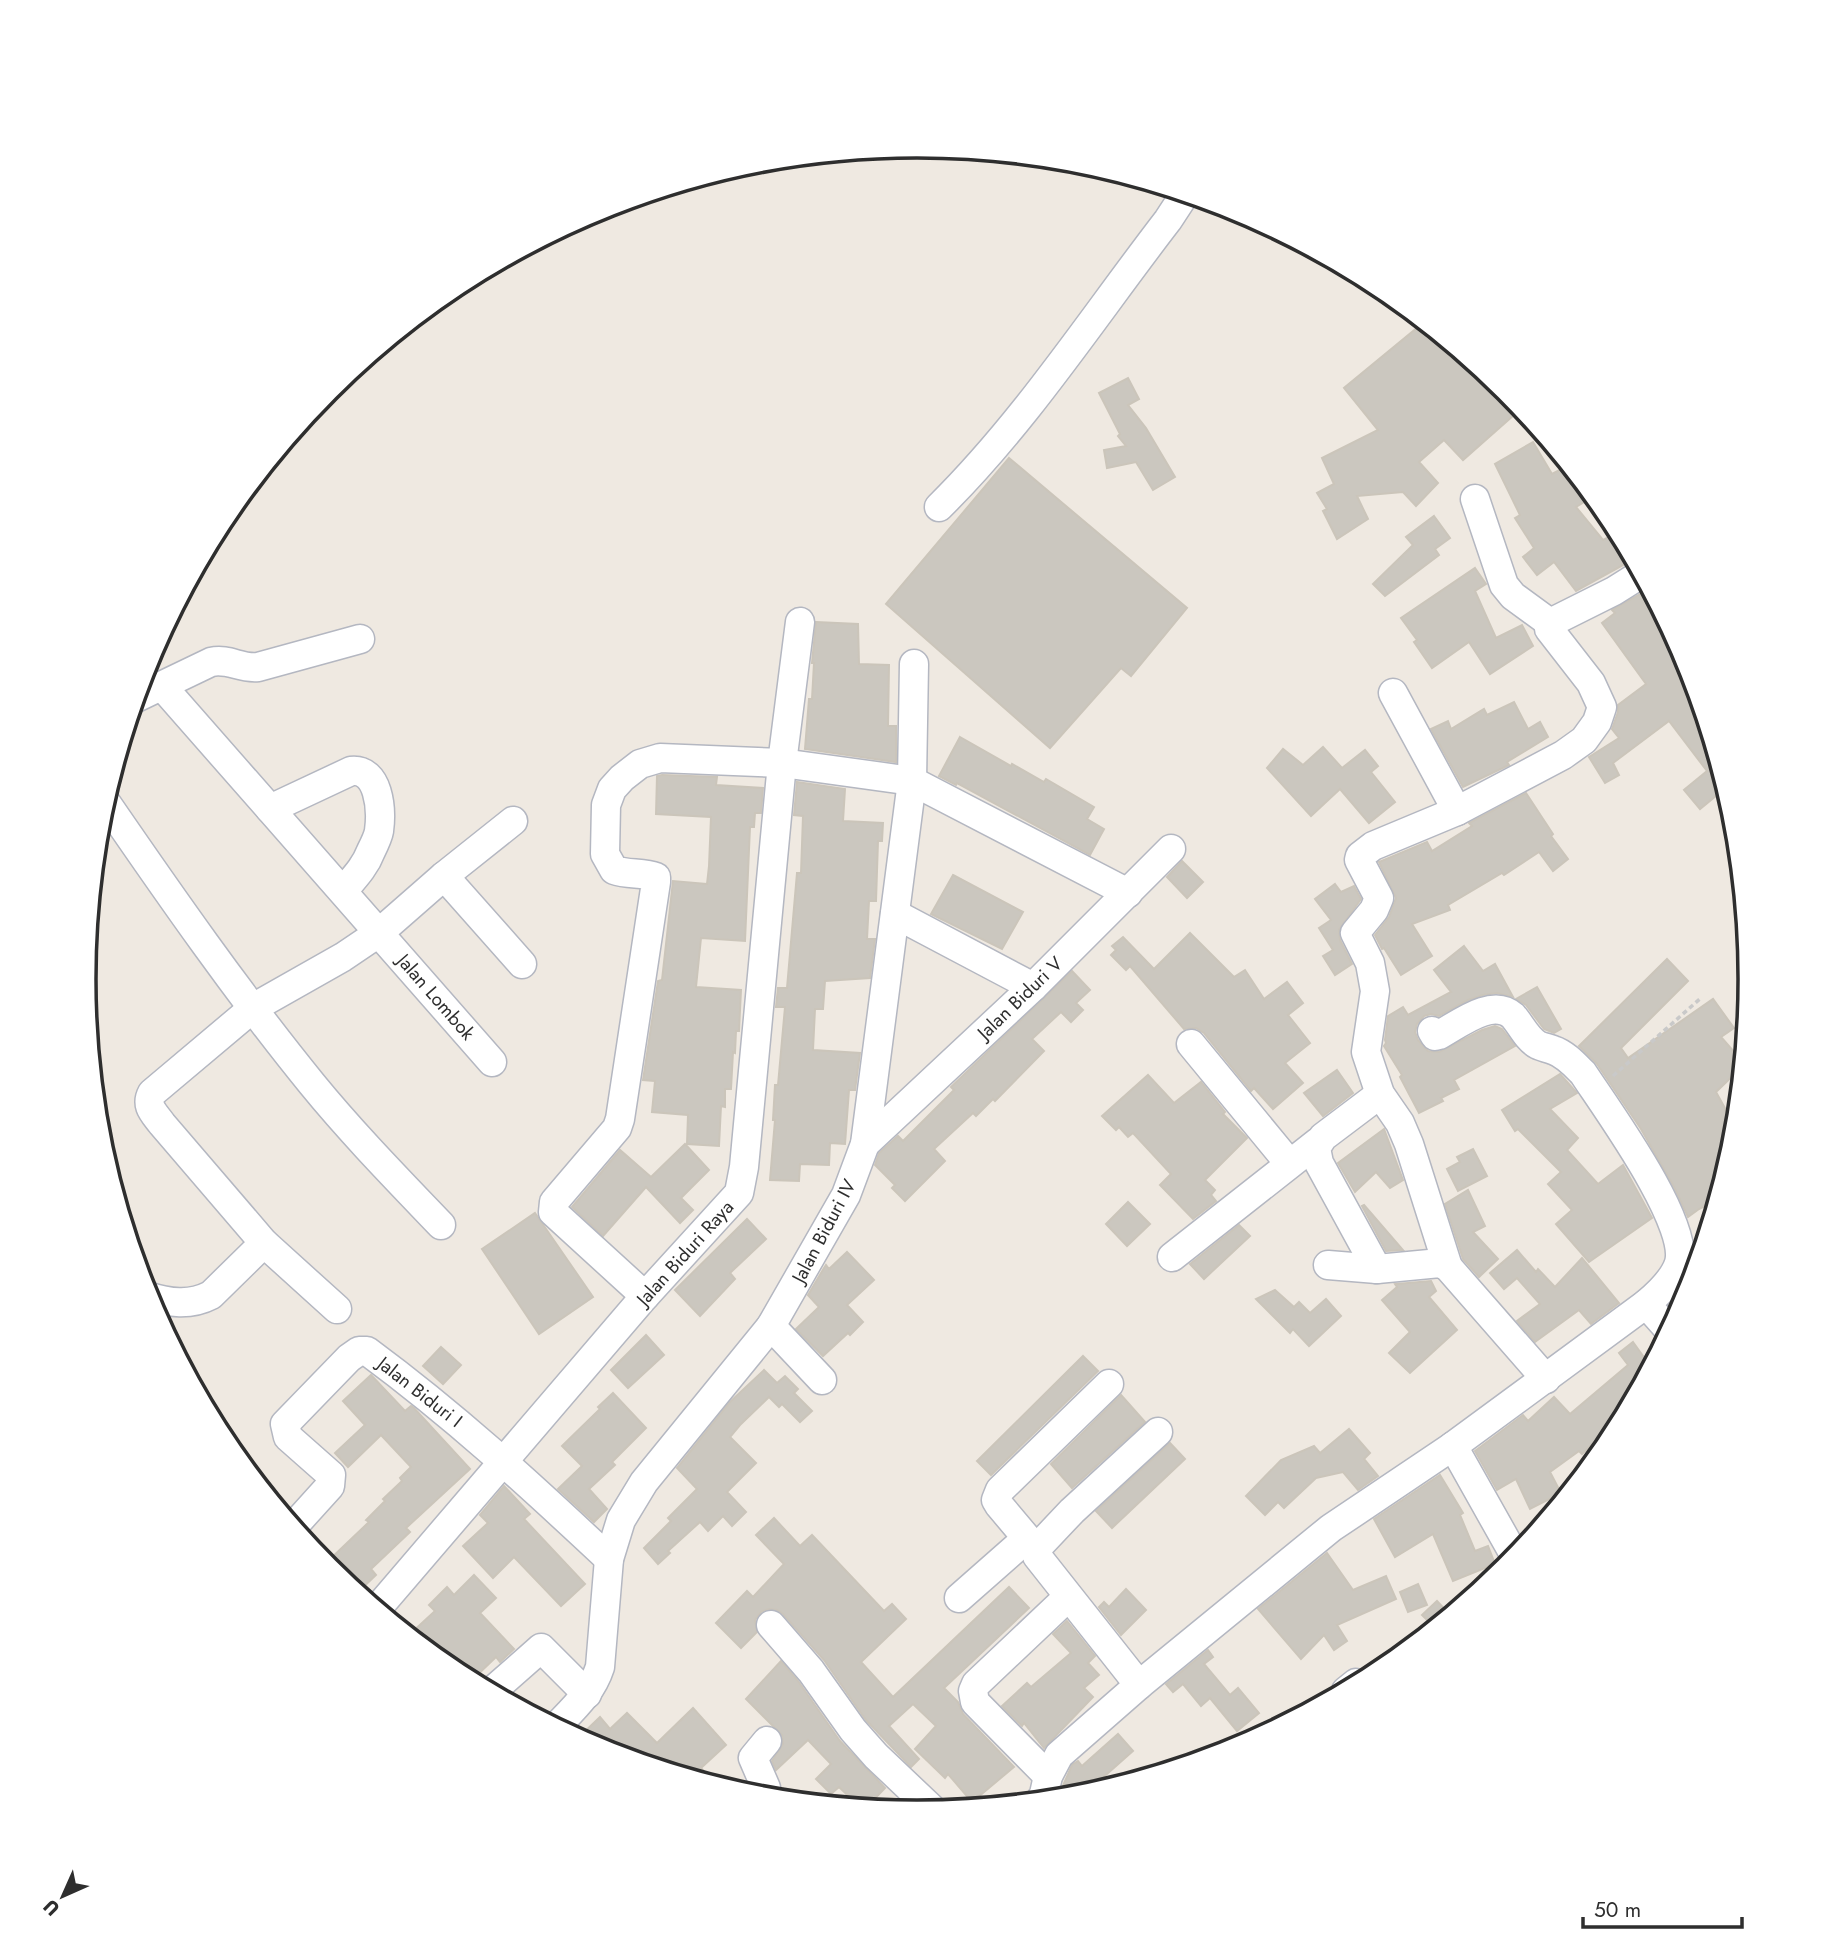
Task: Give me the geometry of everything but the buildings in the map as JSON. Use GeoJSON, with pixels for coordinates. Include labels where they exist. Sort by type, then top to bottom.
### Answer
{"type":"FeatureCollection","features":[{"type":"Feature","properties":{"kind":"street"},"geometry":{"type":"LineString","coordinates":[[939,507],[981,463],[1026,409],[1180,202]]}},
{"type":"Feature","properties":{"kind":"street"},"geometry":{"type":"LineString","coordinates":[[1475,499],[1504,585],[1513,596],[1550,623]]}},
{"type":"Feature","properties":{"kind":"street"},"geometry":{"type":"LineString","coordinates":[[1550,623],[1615,591],[1634,579]]}},
{"type":"Feature","properties":{"kind":"street","name":"Jalan Biduri Raya"},"geometry":{"type":"LineString","coordinates":[[383,1602],[645,1296],[738,1193],[744,1167],[782,763],[800,622]]}},
{"type":"Feature","properties":{"kind":"street"},"geometry":{"type":"LineString","coordinates":[[1448,1267],[1409,1144],[1380,1094],[1366,1052],[1375,991],[1370,963],[1355,933],[1380,898],[1360,856],[1373,846],[1457,811],[1563,755],[1584,740],[1601,714],[1602,707],[1591,683],[1549,629],[1550,623]]}},
{"type":"Feature","properties":{"kind":"street"},"geometry":{"type":"LineString","coordinates":[[149,691],[211,662],[221,660],[247,668],[258,667],[360,639]]}},
{"type":"Feature","properties":{"kind":"street","name":"Jalan Biduri IV"},"geometry":{"type":"LineString","coordinates":[[562,1720],[595,1682],[600,1667],[609,1559],[621,1520],[644,1482],[771,1326],[846,1195],[865,1144],[912,781],[914,664]]}},
{"type":"Feature","properties":{"kind":"street","name":"Jalan Lombok"},"geometry":{"type":"LineString","coordinates":[[162,685],[492,1062]]}},
{"type":"Feature","properties":{"kind":"street"},"geometry":{"type":"LineString","coordinates":[[1393,693],[1457,811]]}},
{"type":"Feature","properties":{"kind":"street"},"geometry":{"type":"LineString","coordinates":[[645,1296],[553,1212],[554,1202],[617,1128],[620,1119],[656,882],[656,877],[652,875],[627,874],[614,870],[605,854],[606,805],[612,789],[622,778],[640,764],[660,758],[782,763],[912,781],[1128,893]]}},
{"type":"Feature","properties":{"kind":"street"},"geometry":{"type":"LineString","coordinates":[[270,809],[351,771],[359,770],[374,781],[379,807],[379,832],[362,869],[343,891]]}},
{"type":"Feature","properties":{"kind":"street"},"geometry":{"type":"LineString","coordinates":[[113,813],[157,878],[253,1008],[322,1095],[441,1225]]}},
{"type":"Feature","properties":{"kind":"street"},"geometry":{"type":"LineString","coordinates":[[337,1309],[264,1243],[162,1124],[149,1107],[149,1099],[152,1093],[253,1008],[343,957],[380,932],[513,821]]}},
{"type":"Feature","properties":{"kind":"street","name":"Jalan Biduri V"},"geometry":{"type":"LineString","coordinates":[[865,1144],[1033,987],[1171,849]]}},
{"type":"Feature","properties":{"kind":"street"},"geometry":{"type":"LineString","coordinates":[[444,876],[522,964]]}},
{"type":"Feature","properties":{"kind":"street"},"geometry":{"type":"LineString","coordinates":[[894,914],[1033,987]]}},
{"type":"Feature","properties":{"kind":"street"},"geometry":{"type":"LineString","coordinates":[[1068,1597],[976,1684],[973,1691],[975,1702],[1044,1788],[1059,1755],[1139,1685],[1331,1528],[1453,1446],[1660,1292],[1678,1264],[1680,1250],[1677,1234],[1650,1177],[1596,1092],[1570,1060],[1555,1050],[1535,1044],[1505,1011],[1490,1011],[1472,1016],[1439,1035],[1435,1036],[1432,1031]]}},
{"type":"Feature","properties":{"kind":"street"},"geometry":{"type":"LineString","coordinates":[[1191,1044],[1289,1163]]}},
{"type":"Feature","properties":{"kind":"street"},"geometry":{"type":"LineString","coordinates":[[1172,1257],[1380,1094]]}},
{"type":"Feature","properties":{"kind":"street"},"geometry":{"type":"LineString","coordinates":[[1318,1142],[1316,1148],[1319,1163],[1377,1269]]}},
{"type":"Feature","properties":{"kind":"street"},"geometry":{"type":"LineString","coordinates":[[162,1300],[192,1303],[211,1295],[264,1243]]}},
{"type":"Feature","properties":{"kind":"street"},"geometry":{"type":"LineString","coordinates":[[1328,1265],[1377,1269],[1440,1263],[1448,1267],[1546,1379]]}},
{"type":"Feature","properties":{"kind":"street"},"geometry":{"type":"LineString","coordinates":[[1646,1304],[1663,1323]]}},
{"type":"Feature","properties":{"kind":"street"},"geometry":{"type":"LineString","coordinates":[[771,1326],[822,1380]]}},
{"type":"Feature","properties":{"kind":"street","name":"Jalan Biduri I"},"geometry":{"type":"LineString","coordinates":[[299,1520],[330,1486],[332,1480],[331,1475],[288,1437],[285,1424],[349,1357],[359,1351],[368,1351],[430,1398],[503,1460]]}},
{"type":"Feature","properties":{"kind":"street"},"geometry":{"type":"LineString","coordinates":[[1109,1384],[1000,1490],[996,1500],[1068,1597],[1139,1685]]}},
{"type":"Feature","properties":{"kind":"street"},"geometry":{"type":"LineString","coordinates":[[959,1598],[1072,1511],[1158,1432]]}},
{"type":"Feature","properties":{"kind":"street"},"geometry":{"type":"LineString","coordinates":[[1453,1446],[1510,1547]]}},
{"type":"Feature","properties":{"kind":"street"},"geometry":{"type":"LineString","coordinates":[[503,1460],[609,1559]]}},
{"type":"Feature","properties":{"kind":"street"},"geometry":{"type":"LineString","coordinates":[[771,1625],[811,1671],[853,1730],[923,1801]]}},
{"type":"Feature","properties":{"kind":"street"},"geometry":{"type":"LineString","coordinates":[[498,1686],[541,1648],[587,1693]]}},
{"type":"Feature","properties":{"kind":"street"},"geometry":{"type":"LineString","coordinates":[[765,1786],[753,1758],[767,1741]]}},
{"type":"Feature","properties":{"kind":"path"},"geometry":{"type":"LineString","coordinates":[[1596,1092],[1702,996]]}}]}
